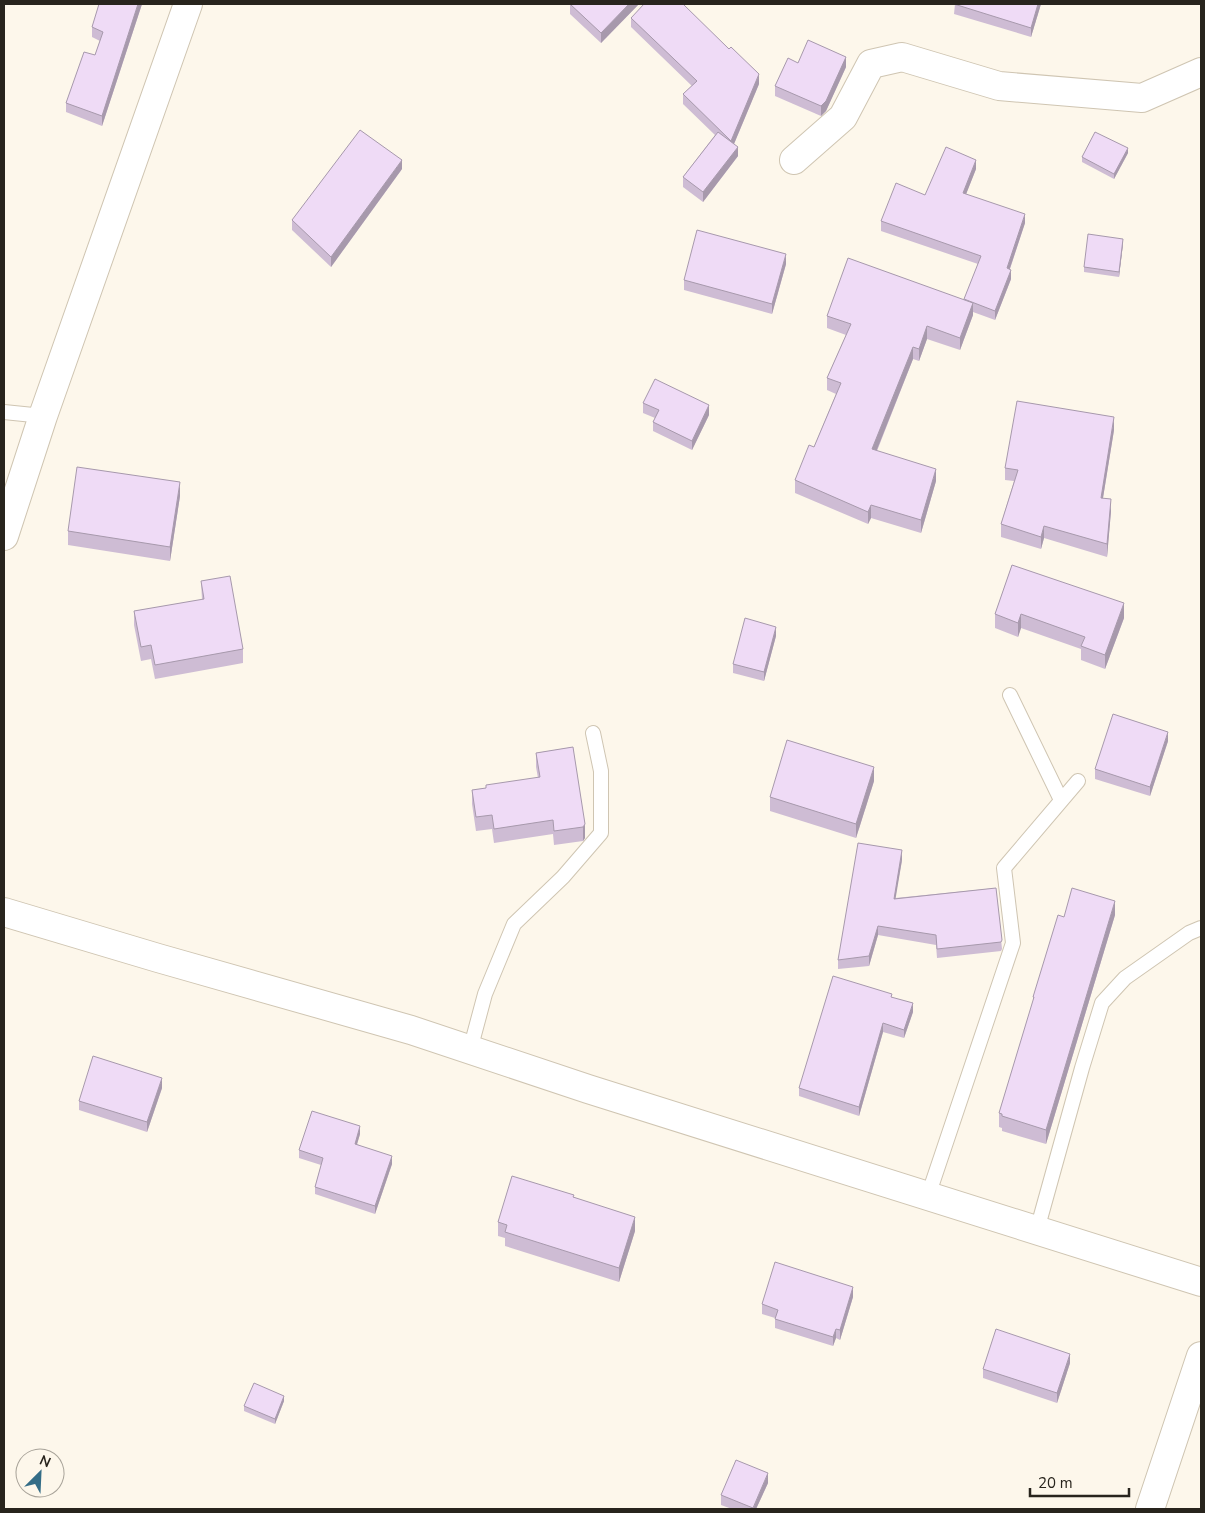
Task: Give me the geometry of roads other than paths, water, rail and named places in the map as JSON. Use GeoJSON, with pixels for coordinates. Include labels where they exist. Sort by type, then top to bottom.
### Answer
{"type":"FeatureCollection","features":[{"type":"Feature","properties":{"kind":"street"},"geometry":{"type":"LineString","coordinates":[[4,536],[43,416],[188,4]]}},
{"type":"Feature","properties":{"kind":"street"},"geometry":{"type":"LineString","coordinates":[[794,160],[843,117],[871,64],[902,57],[999,86],[1142,98],[1201,72]]}},
{"type":"Feature","properties":{"kind":"street"},"geometry":{"type":"LineString","coordinates":[[4,912],[411,1030],[597,1092],[1201,1282]]}},
{"type":"Feature","properties":{"kind":"street"},"geometry":{"type":"LineString","coordinates":[[1150,1509],[1201,1356]]}},
{"type":"Feature","properties":{"kind":"lane"},"geometry":{"type":"LineString","coordinates":[[4,412],[43,416]]}},
{"type":"Feature","properties":{"kind":"lane"},"geometry":{"type":"LineString","coordinates":[[1010,695],[1061,800]]}},
{"type":"Feature","properties":{"kind":"lane"},"geometry":{"type":"LineString","coordinates":[[470,1050],[485,994],[514,924],[563,877],[601,832],[601,771],[593,733]]}},
{"type":"Feature","properties":{"kind":"lane"},"geometry":{"type":"LineString","coordinates":[[928,1196],[1013,943],[1004,868],[1078,781]]}},
{"type":"Feature","properties":{"kind":"lane"},"geometry":{"type":"LineString","coordinates":[[1037,1230],[1102,1003],[1125,978],[1189,933],[1201,928]]}}]}
